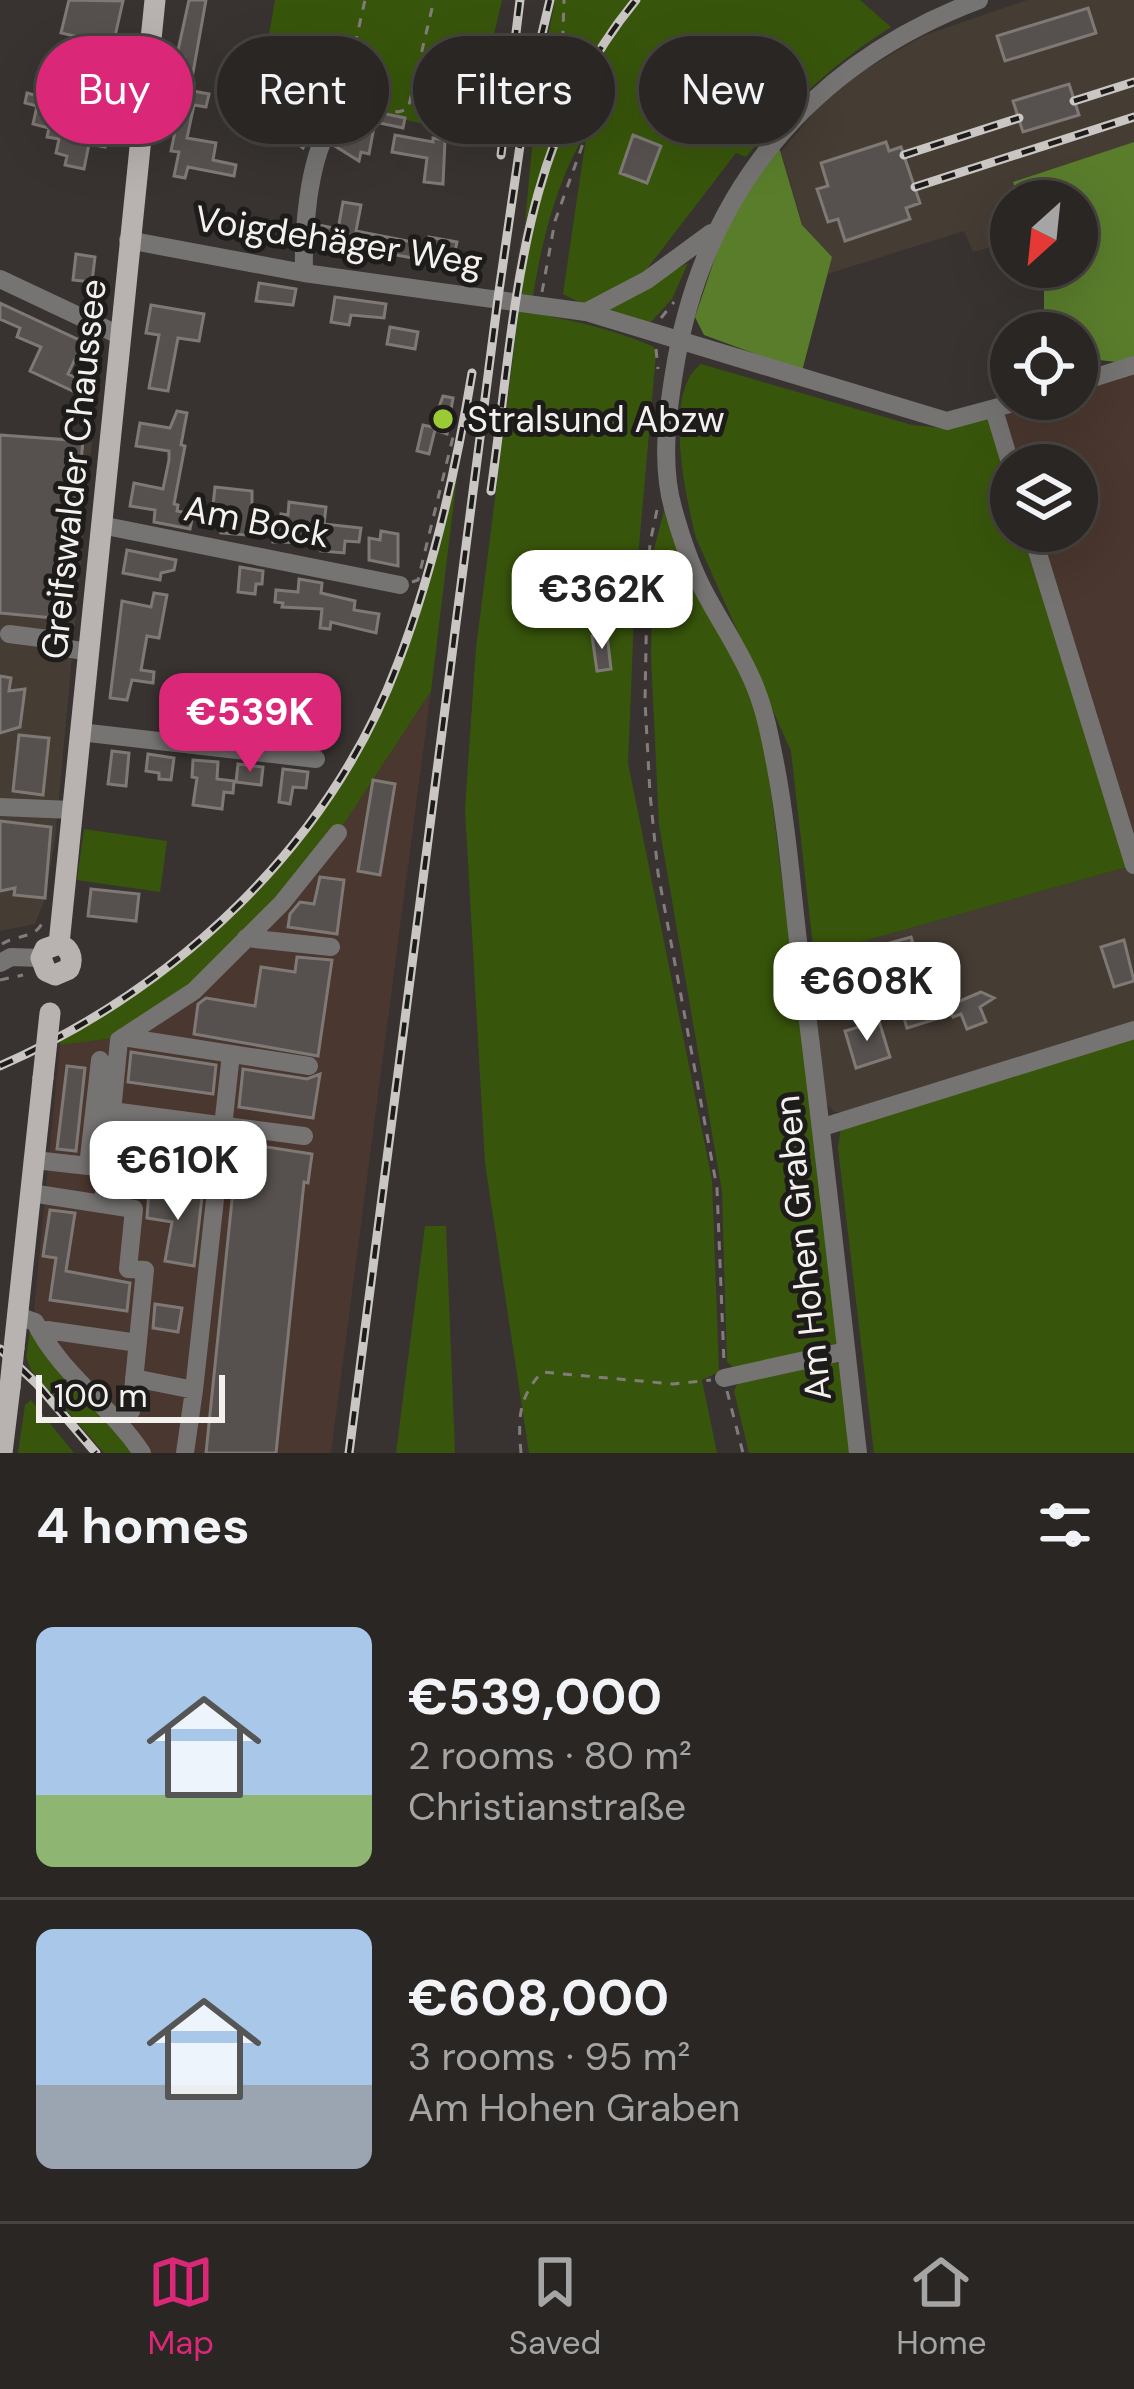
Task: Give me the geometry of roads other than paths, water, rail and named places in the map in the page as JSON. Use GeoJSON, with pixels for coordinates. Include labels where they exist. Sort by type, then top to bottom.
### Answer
{"type":"FeatureCollection","features":[{"type":"Feature","properties":{"kind":"main road","name":"Greifswalder Chaussee"},"geometry":{"type":"LineString","coordinates":[[2,1453],[18,1316],[10,1288],[32,1193],[50,1013],[39,965],[72,810],[155,0]]}},
{"type":"Feature","properties":{"kind":"street"},"geometry":{"type":"LineString","coordinates":[[679,341],[715,230],[752,170],[817,96],[899,36],[979,0]]}},
{"type":"Feature","properties":{"kind":"street"},"geometry":{"type":"LineString","coordinates":[[304,273],[308,210],[322,144]]}},
{"type":"Feature","properties":{"kind":"street"},"geometry":{"type":"LineString","coordinates":[[586,312],[647,280],[715,230]]}},
{"type":"Feature","properties":{"kind":"street","name":"Voigdehäger Weg"},"geometry":{"type":"LineString","coordinates":[[128,240],[304,273],[586,312],[947,421],[990,411]]}},
{"type":"Feature","properties":{"kind":"street"},"geometry":{"type":"LineString","coordinates":[[0,279],[121,336]]}},
{"type":"Feature","properties":{"kind":"street","name":"Am Hohen Graben"},"geometry":{"type":"LineString","coordinates":[[679,341],[667,452],[671,503],[693,567],[757,690],[768,732],[823,1127],[858,1453]]}},
{"type":"Feature","properties":{"kind":"street"},"geometry":{"type":"LineString","coordinates":[[1098,376],[1134,365]]}},
{"type":"Feature","properties":{"kind":"street","name":"Am Bock"},"geometry":{"type":"LineString","coordinates":[[101,525],[400,585]]}},
{"type":"Feature","properties":{"kind":"street"},"geometry":{"type":"LineString","coordinates":[[1037,552],[1134,865]]}},
{"type":"Feature","properties":{"kind":"street"},"geometry":{"type":"LineString","coordinates":[[9,634],[56,640],[65,648],[88,652]]}},
{"type":"Feature","properties":{"kind":"street"},"geometry":{"type":"LineString","coordinates":[[80,732],[316,758]]}},
{"type":"Feature","properties":{"kind":"street"},"geometry":{"type":"LineString","coordinates":[[0,807],[72,810]]}},
{"type":"Feature","properties":{"kind":"street"},"geometry":{"type":"LineString","coordinates":[[103,1204],[119,1040],[194,991],[282,902],[338,833]]}},
{"type":"Feature","properties":{"kind":"street"},"geometry":{"type":"LineString","coordinates":[[246,938],[331,947]]}},
{"type":"Feature","properties":{"kind":"street"},"geometry":{"type":"LineString","coordinates":[[1,967],[39,965]]}},
{"type":"Feature","properties":{"kind":"street"},"geometry":{"type":"LineString","coordinates":[[823,1127],[1134,1030]]}},
{"type":"Feature","properties":{"kind":"street"},"geometry":{"type":"LineString","coordinates":[[123,1037],[309,1066]]}},
{"type":"Feature","properties":{"kind":"street"},"geometry":{"type":"LineString","coordinates":[[185,1453],[221,1186],[221,1126],[231,1054]]}},
{"type":"Feature","properties":{"kind":"street"},"geometry":{"type":"LineString","coordinates":[[35,1160],[88,1166],[100,1060]]}},
{"type":"Feature","properties":{"kind":"street"},"geometry":{"type":"LineString","coordinates":[[112,1111],[304,1136]]}},
{"type":"Feature","properties":{"kind":"street"},"geometry":{"type":"LineString","coordinates":[[106,1169],[221,1186]]}},
{"type":"Feature","properties":{"kind":"street"},"geometry":{"type":"LineString","coordinates":[[32,1193],[134,1209],[128,1269],[145,1270],[131,1412],[118,1420]]}},
{"type":"Feature","properties":{"kind":"street"},"geometry":{"type":"LineString","coordinates":[[18,1316],[34,1322],[49,1348],[118,1420],[142,1453]]}},
{"type":"Feature","properties":{"kind":"street"},"geometry":{"type":"LineString","coordinates":[[47,1330],[138,1343]]}},
{"type":"Feature","properties":{"kind":"street"},"geometry":{"type":"LineString","coordinates":[[724,1378],[846,1351]]}},
{"type":"Feature","properties":{"kind":"street"},"geometry":{"type":"LineString","coordinates":[[134,1378],[194,1390]]}},
{"type":"Feature","properties":{"kind":"railway"},"geometry":{"type":"LineString","coordinates":[[501,155],[520,0]]}},
{"type":"Feature","properties":{"kind":"railway"},"geometry":{"type":"LineString","coordinates":[[349,1453],[498,298],[527,97],[550,0]]}},
{"type":"Feature","properties":{"kind":"railway"},"geometry":{"type":"LineString","coordinates":[[491,491],[516,296],[544,172],[597,55],[636,0]]}},
{"type":"Feature","properties":{"kind":"railway"},"geometry":{"type":"LineString","coordinates":[[1074,101],[1134,82]]}},
{"type":"Feature","properties":{"kind":"railway"},"geometry":{"type":"LineString","coordinates":[[915,187],[1134,117]]}},
{"type":"Feature","properties":{"kind":"railway"},"geometry":{"type":"LineString","coordinates":[[904,155],[1019,118]]}},
{"type":"Feature","properties":{"kind":"railway"},"geometry":{"type":"LineString","coordinates":[[0,1066],[65,1034],[186,952],[240,904],[332,792],[368,730],[411,628],[442,520],[472,373]]}},
{"type":"Feature","properties":{"kind":"railway"},"geometry":{"type":"LineString","coordinates":[[0,1349],[96,1453]]}},
{"type":"Feature","properties":{"kind":"place","name":"Stralsund Abzw"},"geometry":{"type":"Point","coordinates":[443,419]}}]}
